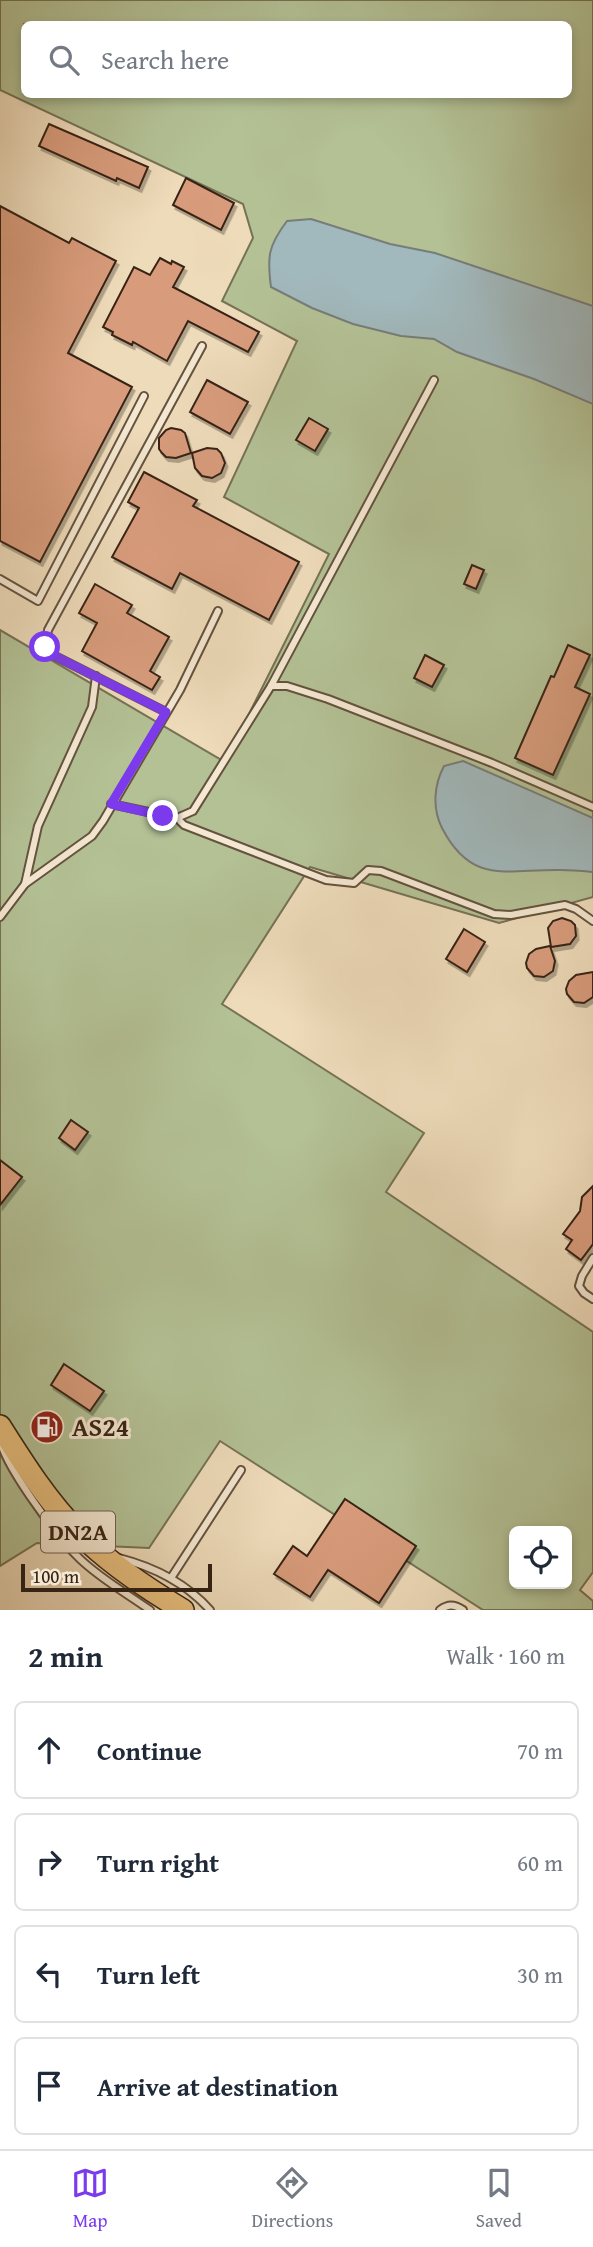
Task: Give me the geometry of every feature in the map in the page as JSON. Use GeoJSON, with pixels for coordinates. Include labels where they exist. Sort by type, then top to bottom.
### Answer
{"type":"FeatureCollection","features":[{"type":"Feature","properties":{"kind":"highway","name":"DN2A"},"geometry":{"type":"LineString","coordinates":[[0,1426],[49,1499],[81,1536],[126,1573],[183,1610]]}},
{"type":"Feature","properties":{"kind":"lane"},"geometry":{"type":"LineString","coordinates":[[166,712],[51,654],[45,647],[48,630],[202,346]]}},
{"type":"Feature","properties":{"kind":"lane"},"geometry":{"type":"LineString","coordinates":[[177,818],[193,811],[271,686],[434,380]]}},
{"type":"Feature","properties":{"kind":"lane"},"geometry":{"type":"LineString","coordinates":[[0,579],[38,600],[144,396]]}},
{"type":"Feature","properties":{"kind":"lane"},"geometry":{"type":"LineString","coordinates":[[0,917],[25,884],[92,836],[180,690],[218,611]]}},
{"type":"Feature","properties":{"kind":"lane"},"geometry":{"type":"LineString","coordinates":[[25,884],[38,826],[92,707],[96,676]]}},
{"type":"Feature","properties":{"kind":"lane"},"geometry":{"type":"LineString","coordinates":[[271,686],[287,686],[328,699],[492,763],[593,807]]}},
{"type":"Feature","properties":{"kind":"lane"},"geometry":{"type":"LineString","coordinates":[[111,804],[177,818],[184,825],[326,880],[354,883],[368,870],[381,871],[494,914],[512,915],[565,905],[593,921]]}},
{"type":"Feature","properties":{"kind":"lane"},"geometry":{"type":"LineString","coordinates":[[593,1258],[579,1286],[593,1299]]}},
{"type":"Feature","properties":{"kind":"lane"},"geometry":{"type":"LineString","coordinates":[[0,1438],[4,1453],[21,1482],[78,1557],[103,1579],[150,1610]]}},
{"type":"Feature","properties":{"kind":"lane"},"geometry":{"type":"LineString","coordinates":[[172,1578],[241,1470]]}},
{"type":"Feature","properties":{"kind":"lane"},"geometry":{"type":"LineString","coordinates":[[102,1553],[141,1564],[172,1578],[210,1610]]}},
{"type":"Feature","properties":{"kind":"lane"},"geometry":{"type":"LineString","coordinates":[[440,1610],[447,1605],[456,1605],[463,1610]]}},
{"type":"Feature","properties":{"kind":"green space"},"geometry":{"type":"Polygon","coordinates":[[[0,0],[593,0],[593,897],[499,923],[310,867],[222,1004],[424,1133],[386,1192],[593,1332],[593,1572],[580,1590],[593,1601],[593,1610],[483,1610],[220,1441],[149,1548],[37,1543],[0,1566],[0,630],[225,762],[329,554],[224,497],[297,341],[222,301],[253,238],[243,204],[0,90],[0,0]]]}},
{"type":"Feature","properties":{"kind":"water"},"geometry":{"type":"Polygon","coordinates":[[[311,219],[390,244],[435,253],[593,306],[593,404],[534,379],[457,352],[434,339],[401,336],[353,324],[312,308],[271,287],[269,260],[276,238],[287,221],[311,219]]]}},
{"type":"Feature","properties":{"kind":"water"},"geometry":{"type":"Polygon","coordinates":[[[463,761],[593,818],[593,872],[507,872],[479,867],[466,859],[442,828],[436,805],[436,789],[444,766],[463,761]]]}},
{"type":"Feature","properties":{"kind":"building"},"geometry":{"type":"Polygon","coordinates":[[[49,124],[148,167],[139,188],[117,178],[116,181],[39,146],[49,124]]]}},
{"type":"Feature","properties":{"kind":"building"},"geometry":{"type":"Polygon","coordinates":[[[186,178],[234,203],[221,230],[173,205],[186,178]]]}},
{"type":"Feature","properties":{"kind":"building"},"geometry":{"type":"Polygon","coordinates":[[[0,206],[69,243],[72,238],[116,261],[68,353],[132,387],[40,562],[0,541],[0,206]]]}},
{"type":"Feature","properties":{"kind":"building"},"geometry":{"type":"Polygon","coordinates":[[[160,258],[184,267],[173,287],[259,332],[248,352],[188,321],[167,361],[133,342],[132,345],[112,335],[113,332],[103,327],[134,267],[150,275],[160,258]]]}},
{"type":"Feature","properties":{"kind":"building"},"geometry":{"type":"Polygon","coordinates":[[[207,380],[248,402],[230,434],[190,412],[207,380]]]}},
{"type":"Feature","properties":{"kind":"building"},"geometry":{"type":"Polygon","coordinates":[[[309,418],[328,429],[315,451],[296,440],[309,418]]]}},
{"type":"Feature","properties":{"kind":"building"},"geometry":{"type":"Polygon","coordinates":[[[171,428],[185,433],[191,453],[176,458],[166,457],[162,453],[159,449],[159,438],[171,428]]]}},
{"type":"Feature","properties":{"kind":"building"},"geometry":{"type":"Polygon","coordinates":[[[207,448],[217,449],[225,463],[221,473],[212,478],[202,476],[195,468],[192,453],[207,448]]]}},
{"type":"Feature","properties":{"kind":"building"},"geometry":{"type":"Polygon","coordinates":[[[144,472],[197,500],[193,506],[299,562],[269,620],[180,573],[172,589],[112,557],[139,508],[128,502],[144,472]]]}},
{"type":"Feature","properties":{"kind":"building"},"geometry":{"type":"Polygon","coordinates":[[[472,565],[484,570],[476,589],[464,584],[472,565]]]}},
{"type":"Feature","properties":{"kind":"building"},"geometry":{"type":"Polygon","coordinates":[[[95,584],[132,605],[127,613],[169,637],[150,671],[160,677],[152,690],[82,651],[97,623],[79,613],[95,584]]]}},
{"type":"Feature","properties":{"kind":"building"},"geometry":{"type":"Polygon","coordinates":[[[568,645],[590,655],[575,687],[590,694],[553,775],[515,758],[551,676],[554,677],[568,645]]]}},
{"type":"Feature","properties":{"kind":"building"},"geometry":{"type":"Polygon","coordinates":[[[425,655],[444,665],[432,687],[414,678],[425,655]]]}},
{"type":"Feature","properties":{"kind":"building"},"geometry":{"type":"Polygon","coordinates":[[[562,918],[575,925],[576,936],[570,944],[551,947],[548,928],[553,921],[562,918]]]}},
{"type":"Feature","properties":{"kind":"building"},"geometry":{"type":"Polygon","coordinates":[[[464,929],[485,942],[467,972],[446,959],[464,929]]]}},
{"type":"Feature","properties":{"kind":"building"},"geometry":{"type":"Polygon","coordinates":[[[550,946],[555,961],[553,971],[544,977],[534,976],[527,968],[529,954],[536,949],[550,946]]]}},
{"type":"Feature","properties":{"kind":"building"},"geometry":{"type":"Polygon","coordinates":[[[593,972],[593,997],[584,1003],[574,1002],[567,994],[569,981],[576,975],[593,972]]]}},
{"type":"Feature","properties":{"kind":"building"},"geometry":{"type":"Polygon","coordinates":[[[71,1120],[88,1132],[75,1150],[59,1138],[71,1120]]]}},
{"type":"Feature","properties":{"kind":"building"},"geometry":{"type":"Polygon","coordinates":[[[0,1160],[22,1177],[0,1205],[0,1160]]]}},
{"type":"Feature","properties":{"kind":"building"},"geometry":{"type":"Polygon","coordinates":[[[593,1186],[593,1244],[581,1260],[566,1249],[572,1240],[563,1234],[580,1211],[582,1197],[593,1186]]]}},
{"type":"Feature","properties":{"kind":"building"},"geometry":{"type":"Polygon","coordinates":[[[64,1364],[104,1391],[90,1411],[51,1385],[64,1364]]]}},
{"type":"Feature","properties":{"kind":"building"},"geometry":{"type":"Polygon","coordinates":[[[345,1499],[416,1546],[379,1603],[328,1570],[310,1597],[274,1574],[293,1546],[307,1556],[345,1499]]]}},
{"type":"Feature","properties":{"kind":"place","name":"AS24"},"geometry":{"type":"Point","coordinates":[47,1427]}},
{"type":"Feature","properties":{"kind":"route"},"geometry":{"type":"LineString","coordinates":[[45,647],[51,654],[166,712],[111,804],[163,816]]}}]}
